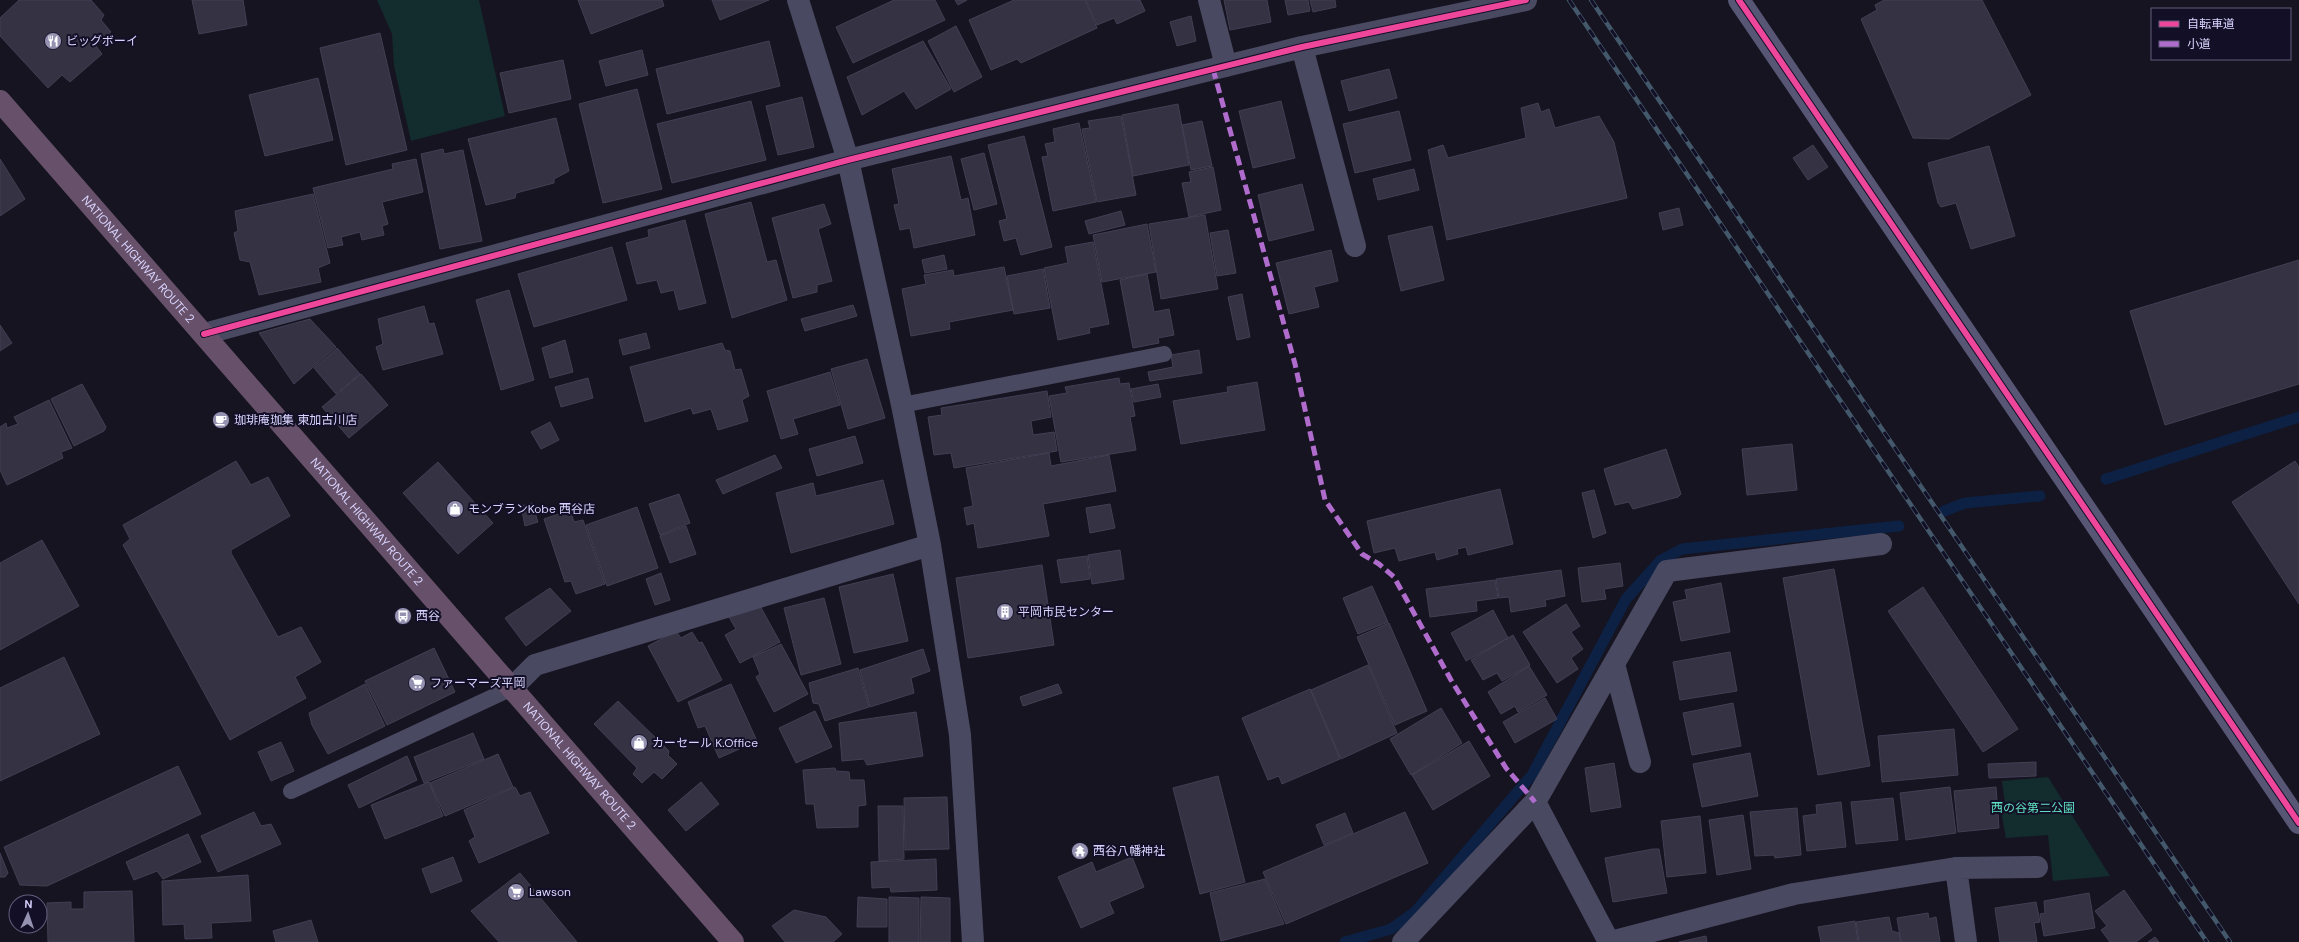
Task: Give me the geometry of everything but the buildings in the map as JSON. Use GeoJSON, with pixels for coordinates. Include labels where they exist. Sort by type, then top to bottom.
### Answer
{"type":"FeatureCollection","features":[{"type":"Feature","properties":{"kind":"highway","name":"NATIONAL HIGHWAY ROUTE 2"},"geometry":{"type":"LineString","coordinates":[[0,101],[733,942]]}},
{"type":"Feature","properties":{"kind":"street"},"geometry":{"type":"LineString","coordinates":[[798,0],[848,160],[902,405],[930,545],[960,735],[973,942]]}},
{"type":"Feature","properties":{"kind":"street"},"geometry":{"type":"LineString","coordinates":[[1209,0],[1226,66]]}},
{"type":"Feature","properties":{"kind":"street"},"geometry":{"type":"LineString","coordinates":[[204,334],[848,160],[1302,47],[1526,0]]}},
{"type":"Feature","properties":{"kind":"street"},"geometry":{"type":"LineString","coordinates":[[1739,0],[2299,824]]}},
{"type":"Feature","properties":{"kind":"street"},"geometry":{"type":"LineString","coordinates":[[1302,47],[1355,246]]}},
{"type":"Feature","properties":{"kind":"street"},"geometry":{"type":"LineString","coordinates":[[1403,942],[1535,802],[1667,571],[1881,544]]}},
{"type":"Feature","properties":{"kind":"street"},"geometry":{"type":"LineString","coordinates":[[512,688],[535,664],[930,545]]}},
{"type":"Feature","properties":{"kind":"street"},"geometry":{"type":"LineString","coordinates":[[1614,664],[1640,762]]}},
{"type":"Feature","properties":{"kind":"street"},"geometry":{"type":"LineString","coordinates":[[1535,802],[1610,942],[1794,894],[1956,868],[2037,866]]}},
{"type":"Feature","properties":{"kind":"street"},"geometry":{"type":"LineString","coordinates":[[1956,868],[1966,942]]}},
{"type":"Feature","properties":{"kind":"lane"},"geometry":{"type":"LineString","coordinates":[[902,405],[1164,354]]}},
{"type":"Feature","properties":{"kind":"lane"},"geometry":{"type":"LineString","coordinates":[[291,791],[512,688]]}},
{"type":"Feature","properties":{"kind":"green space"},"geometry":{"type":"Polygon","coordinates":[[[377,0],[479,0],[505,116],[411,141],[394,66],[392,34],[377,0]]]}},
{"type":"Feature","properties":{"kind":"green space","name":"西の谷第二公園"},"geometry":{"type":"Polygon","coordinates":[[[2048,777],[2110,876],[2053,881],[2048,835],[2006,838],[2000,805],[2005,804],[2002,781],[2048,777]]]}},
{"type":"Feature","properties":{"kind":"waterway"},"geometry":{"type":"LineString","coordinates":[[2106,479],[2299,417]]}},
{"type":"Feature","properties":{"kind":"waterway"},"geometry":{"type":"LineString","coordinates":[[1944,511],[1965,503],[2040,496]]}},
{"type":"Feature","properties":{"kind":"waterway"},"geometry":{"type":"LineString","coordinates":[[1345,942],[1391,929],[1415,912],[1532,775],[1626,599],[1661,560],[1682,549],[1899,526]]}},
{"type":"Feature","properties":{"kind":"railway"},"geometry":{"type":"LineString","coordinates":[[1569,0],[2207,942]]}},
{"type":"Feature","properties":{"kind":"railway"},"geometry":{"type":"LineString","coordinates":[[1591,0],[2230,942]]}},
{"type":"Feature","properties":{"kind":"marked path"},"geometry":{"type":"LineString","coordinates":[[1213,69],[1295,364],[1325,500],[1362,554],[1379,564],[1394,577],[1451,680],[1506,768],[1535,802]]}},
{"type":"Feature","properties":{"kind":"cycle path"},"geometry":{"type":"LineString","coordinates":[[204,334],[848,160],[1302,47],[1526,0]]}},
{"type":"Feature","properties":{"kind":"cycle path"},"geometry":{"type":"LineString","coordinates":[[1739,0],[2299,823]]}},
{"type":"Feature","properties":{"kind":"place","name":"ビッグボーイ"},"geometry":{"type":"Point","coordinates":[53,41]}},
{"type":"Feature","properties":{"kind":"place","name":"珈琲庵珈集 東加古川店"},"geometry":{"type":"Point","coordinates":[221,420]}},
{"type":"Feature","properties":{"kind":"place","name":"モンブランKobe 西谷店"},"geometry":{"type":"Point","coordinates":[455,509]}},
{"type":"Feature","properties":{"kind":"place","name":"平岡市民センター"},"geometry":{"type":"Point","coordinates":[1005,612]}},
{"type":"Feature","properties":{"kind":"place","name":"西谷"},"geometry":{"type":"Point","coordinates":[403,616]}},
{"type":"Feature","properties":{"kind":"place","name":"ファーマーズ平岡"},"geometry":{"type":"Point","coordinates":[417,683]}},
{"type":"Feature","properties":{"kind":"place","name":"カーセール K.Office"},"geometry":{"type":"Point","coordinates":[639,743]}},
{"type":"Feature","properties":{"kind":"place","name":"西谷八幡神社"},"geometry":{"type":"Point","coordinates":[1080,851]}},
{"type":"Feature","properties":{"kind":"place","name":"Lawson"},"geometry":{"type":"Point","coordinates":[516,892]}}]}
